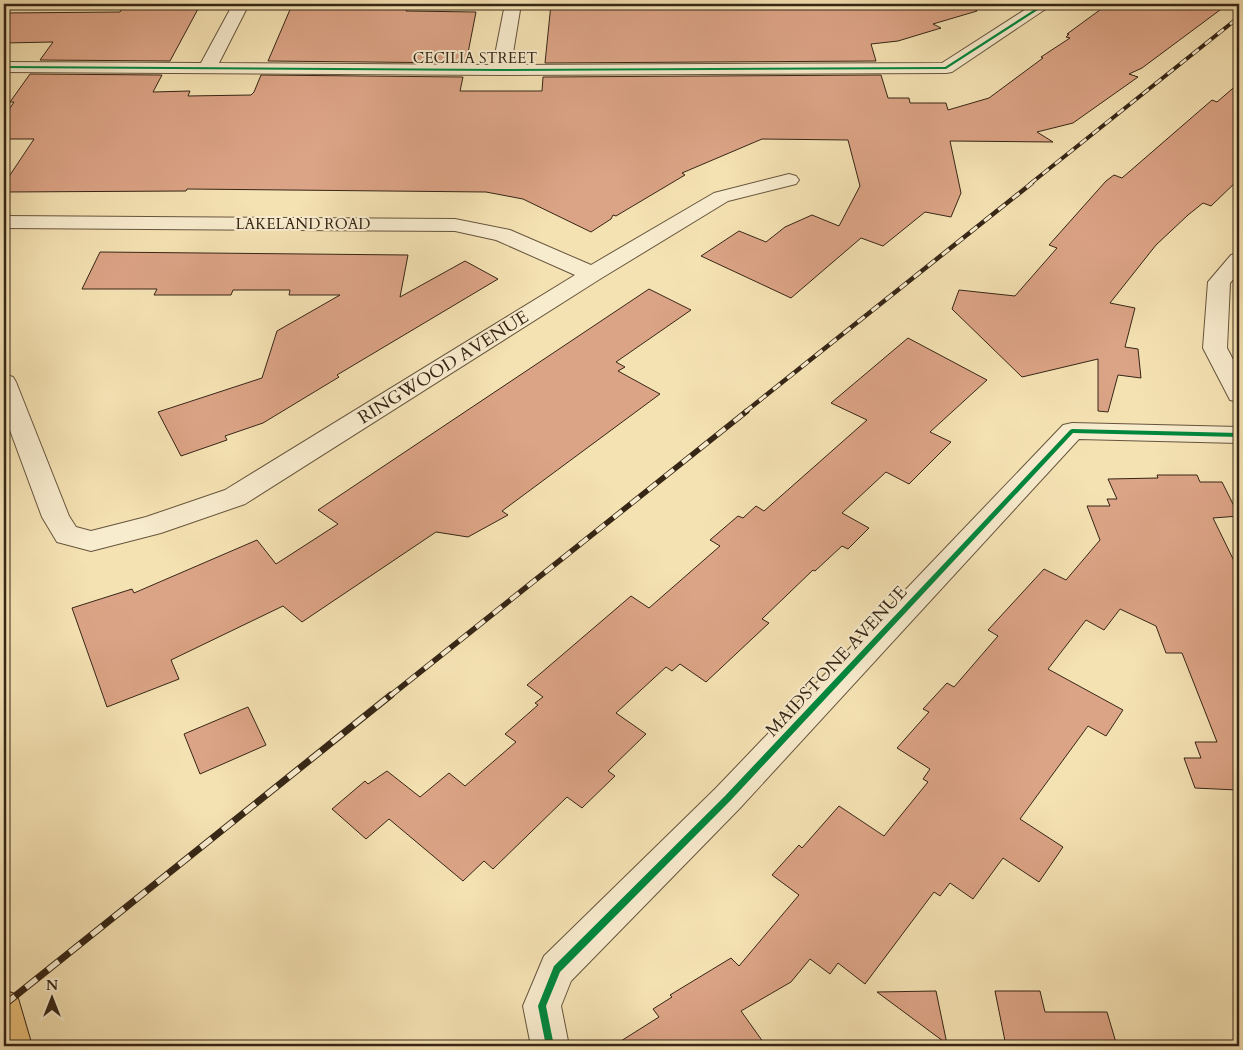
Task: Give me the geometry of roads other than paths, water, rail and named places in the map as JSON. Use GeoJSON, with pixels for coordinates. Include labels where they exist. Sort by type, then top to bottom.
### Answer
{"type":"FeatureCollection","features":[{"type":"Feature","properties":{"kind":"highway"},"geometry":{"type":"LineString","coordinates":[[4,1008],[12,1046]]}},
{"type":"Feature","properties":{"kind":"street"},"geometry":{"type":"LineString","coordinates":[[207,69],[241,4]]}},
{"type":"Feature","properties":{"kind":"street"},"geometry":{"type":"LineString","coordinates":[[501,70],[513,4]]}},
{"type":"Feature","properties":{"kind":"street","name":"CECILIA STREET"},"geometry":{"type":"LineString","coordinates":[[4,67],[501,70],[946,68],[1045,4]]}},
{"type":"Feature","properties":{"kind":"street","name":"RINGWOOD AVENUE"},"geometry":{"type":"LineString","coordinates":[[4,382],[56,517],[67,535],[91,541],[151,526],[235,497],[592,274],[721,197],[789,180]]}},
{"type":"Feature","properties":{"kind":"street","name":"LAKELAND ROAD"},"geometry":{"type":"LineString","coordinates":[[4,222],[455,226],[502,235],[592,274]]}},
{"type":"Feature","properties":{"kind":"street"},"geometry":{"type":"LineString","coordinates":[[1239,260],[1219,282],[1215,348],[1239,394]]}},
{"type":"Feature","properties":{"kind":"street","name":"MAIDSTONE AVENUE"},"geometry":{"type":"LineString","coordinates":[[550,1046],[542,1006],[558,968],[728,798],[1072,431],[1239,435]]}},
{"type":"Feature","properties":{"kind":"railway"},"geometry":{"type":"LineString","coordinates":[[1030,184],[1239,17]]}},
{"type":"Feature","properties":{"kind":"railway"},"geometry":{"type":"LineString","coordinates":[[745,412],[1032,183]]}},
{"type":"Feature","properties":{"kind":"railway"},"geometry":{"type":"LineString","coordinates":[[390,696],[747,411]]}},
{"type":"Feature","properties":{"kind":"railway"},"geometry":{"type":"LineString","coordinates":[[4,1005],[391,695]]}}]}
